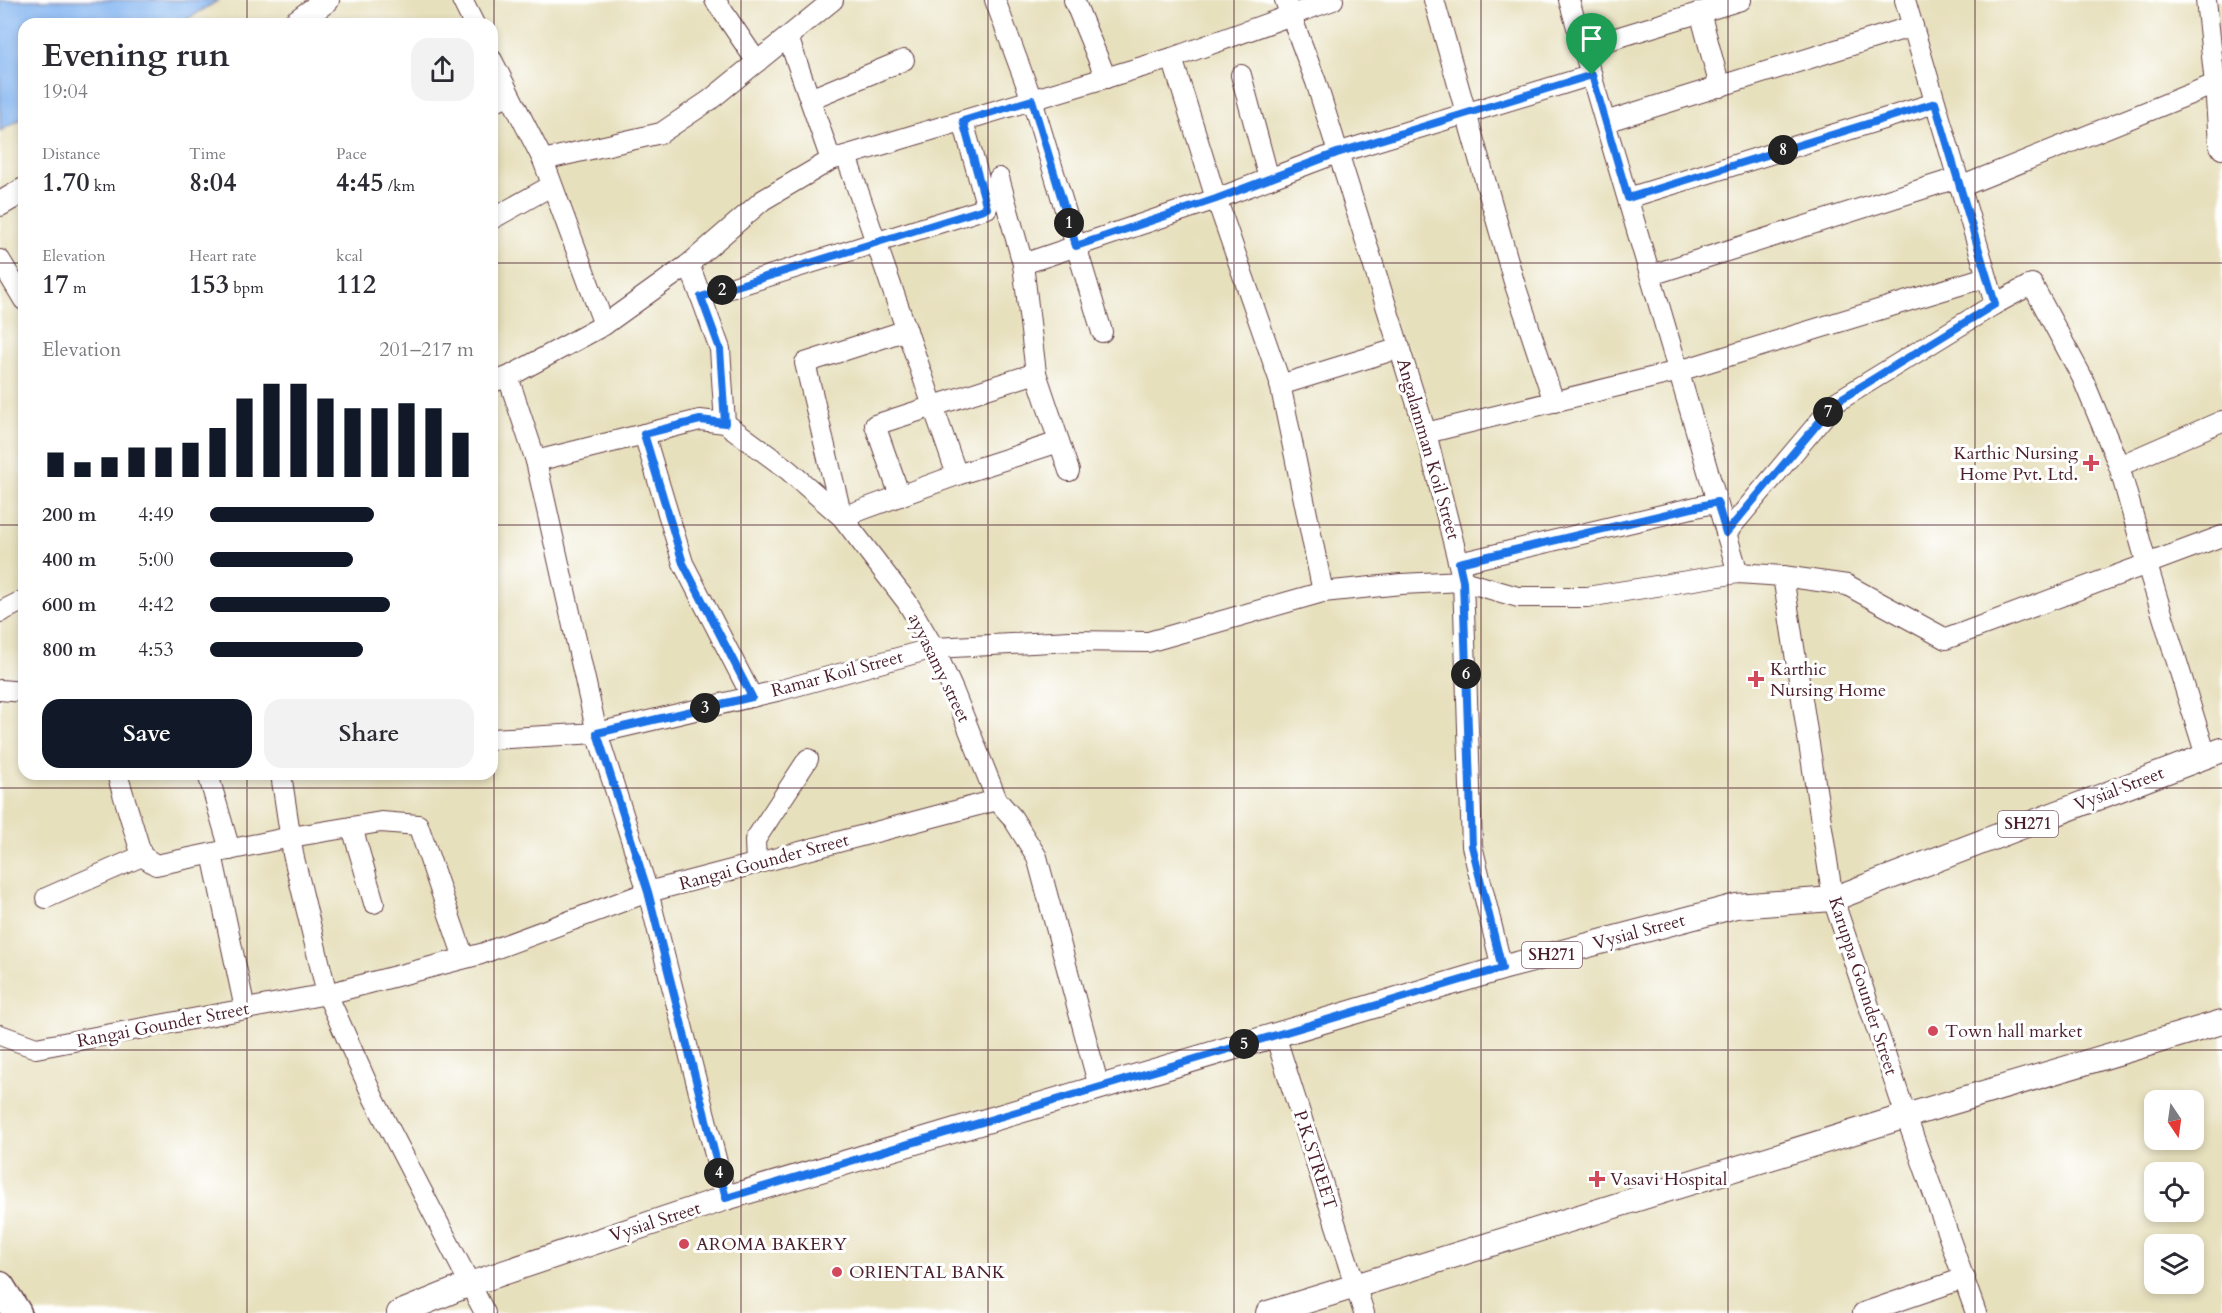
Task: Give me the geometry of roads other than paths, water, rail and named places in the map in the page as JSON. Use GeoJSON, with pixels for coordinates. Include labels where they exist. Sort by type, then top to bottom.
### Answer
{"type":"FeatureCollection","features":[{"type":"Feature","properties":{"kind":"highway"},"geometry":{"type":"LineString","coordinates":[[0,1286],[17,1313]]}},
{"type":"Feature","properties":{"kind":"main road"},"geometry":{"type":"LineString","coordinates":[[302,18],[327,0]]}},
{"type":"Feature","properties":{"kind":"main road"},"geometry":{"type":"LineString","coordinates":[[0,204],[18,194]]}},
{"type":"Feature","properties":{"kind":"main road","name":"Vysial Street"},"geometry":{"type":"LineString","coordinates":[[399,1313],[470,1284],[726,1198],[1502,968],[1736,906],[1833,899],[2214,753]]}},
{"type":"Feature","properties":{"kind":"main road"},"geometry":{"type":"LineString","coordinates":[[1268,1313],[1906,1116],[2222,1022]]}},
{"type":"Feature","properties":{"kind":"street"},"geometry":{"type":"LineString","coordinates":[[462,0],[471,18]]}},
{"type":"Feature","properties":{"kind":"street"},"geometry":{"type":"LineString","coordinates":[[715,0],[757,62]]}},
{"type":"Feature","properties":{"kind":"street"},"geometry":{"type":"LineString","coordinates":[[543,160],[661,133],[710,100],[833,0]]}},
{"type":"Feature","properties":{"kind":"street"},"geometry":{"type":"LineString","coordinates":[[995,0],[1032,100],[1102,332]]}},
{"type":"Feature","properties":{"kind":"street"},"geometry":{"type":"LineString","coordinates":[[1074,0],[1106,78]]}},
{"type":"Feature","properties":{"kind":"street"},"geometry":{"type":"LineString","coordinates":[[726,1198],[648,892],[597,733],[536,461],[500,379],[604,325],[689,264],[763,200],[839,158],[1172,58],[1288,7],[1333,0]]}},
{"type":"Feature","properties":{"kind":"street"},"geometry":{"type":"LineString","coordinates":[[1434,0],[1515,282],[1554,402]]}},
{"type":"Feature","properties":{"kind":"street"},"geometry":{"type":"LineString","coordinates":[[1569,0],[1737,573]]}},
{"type":"Feature","properties":{"kind":"street"},"geometry":{"type":"LineString","coordinates":[[1583,48],[1741,0]]}},
{"type":"Feature","properties":{"kind":"street"},"geometry":{"type":"LineString","coordinates":[[1905,0],[1995,304]]}},
{"type":"Feature","properties":{"kind":"street"},"geometry":{"type":"LineString","coordinates":[[2206,0],[2221,146]]}},
{"type":"Feature","properties":{"kind":"street","name":"Angalamman Koil Street"},"geometry":{"type":"LineString","coordinates":[[1288,7],[1316,82],[1400,348],[1426,433],[1461,572],[1472,846],[1502,968]]}},
{"type":"Feature","properties":{"kind":"street"},"geometry":{"type":"LineString","coordinates":[[1700,12],[1720,87]]}},
{"type":"Feature","properties":{"kind":"street"},"geometry":{"type":"LineString","coordinates":[[1605,122],[1913,26]]}},
{"type":"Feature","properties":{"kind":"street"},"geometry":{"type":"LineString","coordinates":[[788,37],[810,99],[877,241],[957,475]]}},
{"type":"Feature","properties":{"kind":"street"},"geometry":{"type":"LineString","coordinates":[[1172,58],[1216,199],[1280,385],[1323,592]]}},
{"type":"Feature","properties":{"kind":"street"},"geometry":{"type":"LineString","coordinates":[[810,99],[904,60]]}},
{"type":"Feature","properties":{"kind":"street"},"geometry":{"type":"LineString","coordinates":[[1240,75],[1269,179]]}},
{"type":"Feature","properties":{"kind":"street"},"geometry":{"type":"LineString","coordinates":[[1023,264],[1216,199],[1337,153],[1592,75]]}},
{"type":"Feature","properties":{"kind":"street"},"geometry":{"type":"LineString","coordinates":[[1651,275],[1958,183],[2215,84]]}},
{"type":"Feature","properties":{"kind":"street"},"geometry":{"type":"LineString","coordinates":[[500,98],[543,160],[604,325]]}},
{"type":"Feature","properties":{"kind":"street"},"geometry":{"type":"LineString","coordinates":[[1628,198],[1935,103]]}},
{"type":"Feature","properties":{"kind":"street"},"geometry":{"type":"LineString","coordinates":[[701,297],[987,208],[963,121]]}},
{"type":"Feature","properties":{"kind":"street"},"geometry":{"type":"LineString","coordinates":[[999,178],[1023,264],[1036,373],[1069,471]]}},
{"type":"Feature","properties":{"kind":"street"},"geometry":{"type":"LineString","coordinates":[[498,216],[551,186]]}},
{"type":"Feature","properties":{"kind":"street"},"geometry":{"type":"LineString","coordinates":[[0,260],[18,290]]}},
{"type":"Feature","properties":{"kind":"street"},"geometry":{"type":"LineString","coordinates":[[536,461],[700,420],[725,423],[720,349],[689,264]]}},
{"type":"Feature","properties":{"kind":"street"},"geometry":{"type":"LineString","coordinates":[[1426,433],[1679,371],[1986,277]]}},
{"type":"Feature","properties":{"kind":"street"},"geometry":{"type":"LineString","coordinates":[[1726,533],[1836,402],[1995,304],[2032,284],[2082,377],[2119,466],[2147,565],[2214,753]]}},
{"type":"Feature","properties":{"kind":"street"},"geometry":{"type":"LineString","coordinates":[[907,330],[805,363],[842,517],[957,475],[1059,442]]}},
{"type":"Feature","properties":{"kind":"street"},"geometry":{"type":"LineString","coordinates":[[1280,385],[1400,348]]}},
{"type":"Feature","properties":{"kind":"street"},"geometry":{"type":"LineString","coordinates":[[900,496],[875,425],[1036,373]]}},
{"type":"Feature","properties":{"kind":"street"},"geometry":{"type":"LineString","coordinates":[[2119,466],[2222,421]]}},
{"type":"Feature","properties":{"kind":"street","name":"ayyasamy street"},"geometry":{"type":"LineString","coordinates":[[725,423],[788,470],[842,517],[906,602],[934,648],[954,690],[997,800],[1012,817],[1037,857],[1099,1087]]}},
{"type":"Feature","properties":{"kind":"street"},"geometry":{"type":"LineString","coordinates":[[644,434],[683,563],[752,697]]}},
{"type":"Feature","properties":{"kind":"street"},"geometry":{"type":"LineString","coordinates":[[1461,572],[1717,502]]}},
{"type":"Feature","properties":{"kind":"street"},"geometry":{"type":"LineString","coordinates":[[1461,572],[1518,597],[1587,597],[1737,573],[1783,576],[1846,585],[1946,639],[2222,536]]}},
{"type":"Feature","properties":{"kind":"street","name":"Ramar Koil Street"},"geometry":{"type":"LineString","coordinates":[[498,739],[597,733],[752,697],[934,648],[1071,641],[1148,642],[1323,592],[1401,584],[1461,572]]}},
{"type":"Feature","properties":{"kind":"street","name":"Karuppa Gounder Street"},"geometry":{"type":"LineString","coordinates":[[1783,576],[1833,899],[1906,1116],[1976,1313]]}},
{"type":"Feature","properties":{"kind":"street"},"geometry":{"type":"LineString","coordinates":[[0,612],[18,603]]}},
{"type":"Feature","properties":{"kind":"street"},"geometry":{"type":"LineString","coordinates":[[0,690],[18,692]]}},
{"type":"Feature","properties":{"kind":"street"},"geometry":{"type":"LineString","coordinates":[[756,864],[755,840],[808,759]]}},
{"type":"Feature","properties":{"kind":"street"},"geometry":{"type":"LineString","coordinates":[[119,780],[142,856],[156,865],[352,826],[381,822],[418,825],[464,958]]}},
{"type":"Feature","properties":{"kind":"street"},"geometry":{"type":"LineString","coordinates":[[209,780],[245,1009]]}},
{"type":"Feature","properties":{"kind":"street"},"geometry":{"type":"LineString","coordinates":[[282,780],[291,837],[327,994],[374,1099],[485,1313]]}},
{"type":"Feature","properties":{"kind":"street","name":"Rangai Gounder Street"},"geometry":{"type":"LineString","coordinates":[[0,1035],[36,1048],[327,994],[464,958],[648,892],[997,800]]}},
{"type":"Feature","properties":{"kind":"street"},"geometry":{"type":"LineString","coordinates":[[352,826],[374,903]]}},
{"type":"Feature","properties":{"kind":"street"},"geometry":{"type":"LineString","coordinates":[[46,898],[142,856]]}},
{"type":"Feature","properties":{"kind":"street","name":"P.K.STREET"},"geometry":{"type":"LineString","coordinates":[[1275,1035],[1364,1313]]}},
{"type":"Feature","properties":{"kind":"street"},"geometry":{"type":"LineString","coordinates":[[1863,1313],[1965,1278]]}},
{"type":"Feature","properties":{"kind":"water"},"geometry":{"type":"Polygon","coordinates":[[[0,0],[219,0],[189,18],[18,18],[18,120],[0,131],[0,0]]]}},
{"type":"Feature","properties":{"kind":"place","name":"Karthic Nursing Home Pvt. Ltd."},"geometry":{"type":"Point","coordinates":[2091,463]}},
{"type":"Feature","properties":{"kind":"place","name":"Karthic Nursing Home"},"geometry":{"type":"Point","coordinates":[1756,679]}},
{"type":"Feature","properties":{"kind":"place","name":"Town hall market"},"geometry":{"type":"Point","coordinates":[1933,1031]}},
{"type":"Feature","properties":{"kind":"place","name":"Vasavi Hospital"},"geometry":{"type":"Point","coordinates":[1597,1179]}},
{"type":"Feature","properties":{"kind":"place","name":"AROMA BAKERY"},"geometry":{"type":"Point","coordinates":[684,1244]}},
{"type":"Feature","properties":{"kind":"place","name":"ORIENTAL BANK"},"geometry":{"type":"Point","coordinates":[837,1272]}}]}
